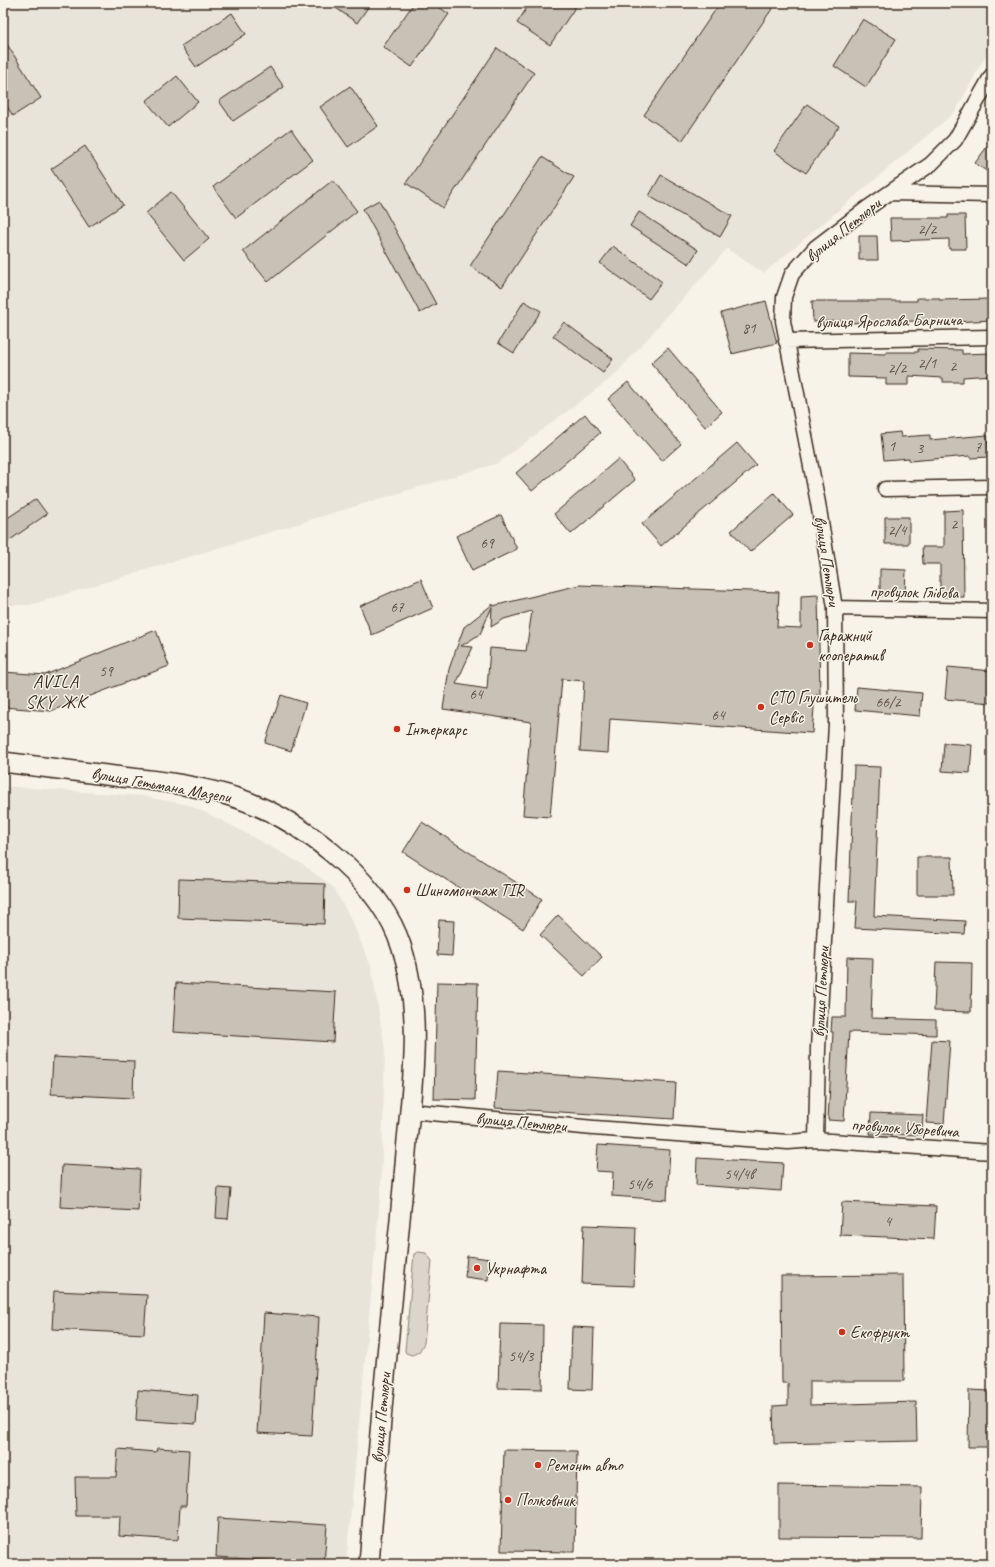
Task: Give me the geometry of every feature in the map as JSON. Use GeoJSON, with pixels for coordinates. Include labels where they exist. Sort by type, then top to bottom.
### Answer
{"type":"FeatureCollection","features":[{"type":"Feature","properties":{"kind":"main road","name":"вулиця Гетьмана Мазепи"},"geometry":{"type":"LineString","coordinates":[[3,762],[149,780],[205,789],[241,799],[270,812],[326,847],[352,871],[374,897],[396,934],[406,969],[412,998],[414,1044],[410,1111]]}},
{"type":"Feature","properties":{"kind":"main road","name":"вулиця Петлюри"},"geometry":{"type":"LineString","coordinates":[[369,1564],[410,1111]]}},
{"type":"Feature","properties":{"kind":"street","name":"вулиця Петлюри"},"geometry":{"type":"LineString","coordinates":[[410,1111],[594,1128],[788,1142],[816,1140],[818,1049],[836,724],[835,608],[818,503],[786,341],[783,321],[784,297],[792,274],[816,247],[931,164],[954,140],[992,75]]}},
{"type":"Feature","properties":{"kind":"street"},"geometry":{"type":"LineString","coordinates":[[889,193],[992,196]]}},
{"type":"Feature","properties":{"kind":"street","name":"вулиця Ярослава Барнича"},"geometry":{"type":"LineString","coordinates":[[786,341],[992,337]]}},
{"type":"Feature","properties":{"kind":"street"},"geometry":{"type":"LineString","coordinates":[[885,489],[992,487]]}},
{"type":"Feature","properties":{"kind":"street","name":"провулок Глібова"},"geometry":{"type":"LineString","coordinates":[[835,608],[992,611]]}},
{"type":"Feature","properties":{"kind":"street","name":"провулок Уборевича"},"geometry":{"type":"LineString","coordinates":[[816,1140],[992,1152]]}},
{"type":"Feature","properties":{"kind":"shaded area"},"geometry":{"type":"Polygon","coordinates":[[[3,3],[992,3],[992,44],[955,112],[764,273],[727,249],[614,376],[498,463],[30,605],[3,605],[3,3]]]}},
{"type":"Feature","properties":{"kind":"shaded area"},"geometry":{"type":"Polygon","coordinates":[[[3,786],[142,796],[189,805],[229,824],[302,864],[333,887],[351,919],[371,966],[385,1050],[381,1188],[346,1564],[3,1564],[3,786]]]}},
{"type":"Feature","properties":{"kind":"shaded area"},"geometry":{"type":"Polygon","coordinates":[[[418,1252],[426,1253],[432,1261],[424,1343],[419,1352],[412,1355],[406,1353],[405,1351],[414,1254],[418,1252]]]}},
{"type":"Feature","properties":{"kind":"building"},"geometry":{"type":"Polygon","coordinates":[[[329,3],[371,3],[357,23],[329,3]]]}},
{"type":"Feature","properties":{"kind":"building"},"geometry":{"type":"Polygon","coordinates":[[[414,3],[433,3],[449,14],[412,67],[383,47],[414,3]]]}},
{"type":"Feature","properties":{"kind":"building"},"geometry":{"type":"Polygon","coordinates":[[[530,3],[578,3],[550,45],[517,23],[530,3]]]}},
{"type":"Feature","properties":{"kind":"building"},"geometry":{"type":"Polygon","coordinates":[[[720,3],[776,3],[682,141],[644,115],[720,3]]]}},
{"type":"Feature","properties":{"kind":"building"},"geometry":{"type":"Polygon","coordinates":[[[232,13],[246,34],[196,67],[181,46],[232,13]]]}},
{"type":"Feature","properties":{"kind":"building"},"geometry":{"type":"Polygon","coordinates":[[[863,19],[896,39],[866,87],[834,66],[863,19]]]}},
{"type":"Feature","properties":{"kind":"building"},"geometry":{"type":"Polygon","coordinates":[[[3,38],[41,98],[13,116],[3,100],[3,38]]]}},
{"type":"Feature","properties":{"kind":"building"},"geometry":{"type":"Polygon","coordinates":[[[497,48],[534,73],[443,208],[406,183],[497,48]]]}},
{"type":"Feature","properties":{"kind":"building"},"geometry":{"type":"Polygon","coordinates":[[[270,67],[284,87],[233,121],[219,101],[270,67]]]}},
{"type":"Feature","properties":{"kind":"building"},"geometry":{"type":"Polygon","coordinates":[[[177,76],[198,102],[168,127],[146,101],[177,76]]]}},
{"type":"Feature","properties":{"kind":"building"},"geometry":{"type":"Polygon","coordinates":[[[350,86],[378,126],[348,147],[320,107],[350,86]]]}},
{"type":"Feature","properties":{"kind":"building"},"geometry":{"type":"Polygon","coordinates":[[[807,104],[839,126],[806,173],[774,151],[807,104]]]}},
{"type":"Feature","properties":{"kind":"building"},"geometry":{"type":"Polygon","coordinates":[[[291,129],[313,160],[236,218],[213,187],[291,129]]]}},
{"type":"Feature","properties":{"kind":"building"},"geometry":{"type":"Polygon","coordinates":[[[992,140],[992,175],[975,163],[992,140]]]}},
{"type":"Feature","properties":{"kind":"building"},"geometry":{"type":"Polygon","coordinates":[[[85,146],[123,205],[89,227],[51,169],[85,146]]]}},
{"type":"Feature","properties":{"kind":"building"},"geometry":{"type":"Polygon","coordinates":[[[542,157],[574,177],[502,287],[470,266],[542,157]]]}},
{"type":"Feature","properties":{"kind":"building"},"geometry":{"type":"Polygon","coordinates":[[[661,175],[732,216],[720,237],[649,196],[661,175]]]}},
{"type":"Feature","properties":{"kind":"building"},"geometry":{"type":"Polygon","coordinates":[[[333,180],[357,211],[268,282],[243,251],[333,180]]]}},
{"type":"Feature","properties":{"kind":"building"},"geometry":{"type":"Polygon","coordinates":[[[171,192],[209,239],[184,260],[146,213],[171,192]]]}},
{"type":"Feature","properties":{"kind":"building"},"geometry":{"type":"Polygon","coordinates":[[[379,200],[436,304],[420,313],[363,209],[379,200]]]}},
{"type":"Feature","properties":{"kind":"building"},"geometry":{"type":"Polygon","coordinates":[[[639,212],[698,250],[689,264],[630,226],[639,212]]]}},
{"type":"Feature","properties":{"kind":"building"},"geometry":{"type":"Polygon","coordinates":[[[948,215],[965,215],[966,249],[949,249],[949,239],[891,241],[890,218],[948,218],[948,215]]]}},
{"type":"Feature","properties":{"kind":"building"},"geometry":{"type":"Polygon","coordinates":[[[859,236],[877,236],[878,260],[859,260],[859,236]]]}},
{"type":"Feature","properties":{"kind":"building"},"geometry":{"type":"Polygon","coordinates":[[[613,246],[662,282],[649,299],[600,263],[613,246]]]}},
{"type":"Feature","properties":{"kind":"building"},"geometry":{"type":"Polygon","coordinates":[[[917,298],[939,298],[939,300],[992,299],[992,320],[918,324],[918,321],[846,323],[846,321],[813,322],[812,301],[917,301],[917,298]]]}},
{"type":"Feature","properties":{"kind":"building"},"geometry":{"type":"Polygon","coordinates":[[[524,301],[541,311],[514,353],[498,343],[524,301]]]}},
{"type":"Feature","properties":{"kind":"building"},"geometry":{"type":"Polygon","coordinates":[[[766,301],[777,343],[732,354],[721,313],[766,301]]]}},
{"type":"Feature","properties":{"kind":"building"},"geometry":{"type":"Polygon","coordinates":[[[564,322],[613,359],[603,373],[553,336],[564,322]]]}},
{"type":"Feature","properties":{"kind":"building"},"geometry":{"type":"Polygon","coordinates":[[[668,348],[722,412],[705,427],[651,363],[668,348]]]}},
{"type":"Feature","properties":{"kind":"building"},"geometry":{"type":"Polygon","coordinates":[[[918,349],[962,350],[962,354],[992,353],[992,375],[963,377],[963,382],[943,382],[943,378],[909,376],[909,385],[886,385],[886,378],[848,377],[848,353],[886,354],[886,352],[918,352],[918,349]]]}},
{"type":"Feature","properties":{"kind":"building"},"geometry":{"type":"Polygon","coordinates":[[[628,382],[681,444],[662,461],[608,399],[628,382]]]}},
{"type":"Feature","properties":{"kind":"building"},"geometry":{"type":"Polygon","coordinates":[[[585,414],[600,433],[532,491],[516,473],[585,414]]]}},
{"type":"Feature","properties":{"kind":"building"},"geometry":{"type":"Polygon","coordinates":[[[900,432],[901,437],[930,435],[930,440],[987,435],[989,457],[970,458],[970,456],[909,461],[909,458],[884,460],[881,434],[900,432]]]}},
{"type":"Feature","properties":{"kind":"building"},"geometry":{"type":"Polygon","coordinates":[[[737,443],[756,465],[661,546],[642,524],[737,443]]]}},
{"type":"Feature","properties":{"kind":"building"},"geometry":{"type":"Polygon","coordinates":[[[618,459],[635,480],[571,534],[554,514],[618,459]]]}},
{"type":"Feature","properties":{"kind":"building"},"geometry":{"type":"Polygon","coordinates":[[[774,493],[793,515],[750,552],[731,531],[774,493]]]}},
{"type":"Feature","properties":{"kind":"building"},"geometry":{"type":"Polygon","coordinates":[[[36,499],[47,514],[3,545],[3,521],[36,499]]]}},
{"type":"Feature","properties":{"kind":"building"},"geometry":{"type":"Polygon","coordinates":[[[963,510],[964,597],[940,597],[940,564],[923,564],[922,547],[944,547],[944,511],[963,510]]]}},
{"type":"Feature","properties":{"kind":"building"},"geometry":{"type":"Polygon","coordinates":[[[501,515],[517,549],[472,571],[456,536],[501,515]]]}},
{"type":"Feature","properties":{"kind":"building"},"geometry":{"type":"Polygon","coordinates":[[[885,517],[909,517],[909,544],[885,544],[885,517]]]}},
{"type":"Feature","properties":{"kind":"building"},"geometry":{"type":"Polygon","coordinates":[[[880,569],[906,570],[905,596],[880,596],[880,569]]]}},
{"type":"Feature","properties":{"kind":"building"},"geometry":{"type":"Polygon","coordinates":[[[421,579],[433,608],[372,635],[360,606],[421,579]]]}},
{"type":"Feature","properties":{"kind":"building"},"geometry":{"type":"Polygon","coordinates":[[[579,585],[779,592],[777,627],[801,628],[801,596],[818,595],[820,695],[815,695],[812,733],[610,719],[608,753],[580,751],[584,681],[562,679],[550,817],[523,815],[531,722],[443,709],[449,669],[464,627],[493,604],[493,606],[579,585]],[[492,607],[480,634],[461,646],[473,647],[456,684],[487,689],[490,648],[526,651],[532,611],[504,619],[491,627],[492,607]]]}},
{"type":"Feature","properties":{"kind":"building"},"geometry":{"type":"Polygon","coordinates":[[[156,630],[169,666],[51,711],[3,707],[3,672],[45,675],[156,630]]]}},
{"type":"Feature","properties":{"kind":"building"},"geometry":{"type":"Polygon","coordinates":[[[948,667],[992,671],[992,703],[945,699],[948,667]]]}},
{"type":"Feature","properties":{"kind":"building"},"geometry":{"type":"Polygon","coordinates":[[[857,687],[922,693],[920,716],[855,710],[857,687]]]}},
{"type":"Feature","properties":{"kind":"building"},"geometry":{"type":"Polygon","coordinates":[[[281,695],[306,703],[291,751],[265,743],[281,695]]]}},
{"type":"Feature","properties":{"kind":"building"},"geometry":{"type":"Polygon","coordinates":[[[944,743],[972,745],[970,773],[942,771],[944,743]]]}},
{"type":"Feature","properties":{"kind":"building"},"geometry":{"type":"Polygon","coordinates":[[[854,766],[880,767],[874,916],[965,921],[964,934],[855,928],[857,901],[849,901],[854,766]]]}},
{"type":"Feature","properties":{"kind":"building"},"geometry":{"type":"Polygon","coordinates":[[[422,822],[542,899],[523,929],[403,852],[422,822]]]}},
{"type":"Feature","properties":{"kind":"building"},"geometry":{"type":"Polygon","coordinates":[[[917,857],[952,857],[953,895],[917,895],[917,857]]]}},
{"type":"Feature","properties":{"kind":"building"},"geometry":{"type":"Polygon","coordinates":[[[179,879],[325,884],[324,924],[178,918],[179,879]]]}},
{"type":"Feature","properties":{"kind":"building"},"geometry":{"type":"Polygon","coordinates":[[[558,915],[602,957],[584,976],[540,935],[558,915]]]}},
{"type":"Feature","properties":{"kind":"building"},"geometry":{"type":"Polygon","coordinates":[[[439,920],[454,921],[452,956],[437,955],[439,920]]]}},
{"type":"Feature","properties":{"kind":"building"},"geometry":{"type":"Polygon","coordinates":[[[847,957],[873,958],[871,1018],[936,1020],[936,1035],[849,1032],[844,1121],[828,1120],[833,1032],[831,1032],[832,1017],[846,1017],[847,957]]]}},
{"type":"Feature","properties":{"kind":"building"},"geometry":{"type":"Polygon","coordinates":[[[936,962],[972,963],[971,1012],[934,1011],[936,962]]]}},
{"type":"Feature","properties":{"kind":"building"},"geometry":{"type":"Polygon","coordinates":[[[437,982],[478,983],[475,1100],[434,1099],[437,982]]]}},
{"type":"Feature","properties":{"kind":"building"},"geometry":{"type":"Polygon","coordinates":[[[176,983],[336,992],[333,1042],[173,1032],[176,983]]]}},
{"type":"Feature","properties":{"kind":"building"},"geometry":{"type":"Polygon","coordinates":[[[932,1040],[950,1041],[944,1124],[926,1123],[932,1040]]]}},
{"type":"Feature","properties":{"kind":"building"},"geometry":{"type":"Polygon","coordinates":[[[53,1057],[134,1061],[133,1098],[51,1094],[53,1057]]]}},
{"type":"Feature","properties":{"kind":"building"},"geometry":{"type":"Polygon","coordinates":[[[498,1071],[676,1083],[674,1119],[495,1108],[498,1071]]]}},
{"type":"Feature","properties":{"kind":"building"},"geometry":{"type":"Polygon","coordinates":[[[871,1113],[923,1115],[922,1135],[870,1134],[871,1113]]]}},
{"type":"Feature","properties":{"kind":"building"},"geometry":{"type":"Polygon","coordinates":[[[598,1145],[670,1150],[667,1200],[612,1196],[613,1172],[596,1171],[598,1145]]]}},
{"type":"Feature","properties":{"kind":"building"},"geometry":{"type":"Polygon","coordinates":[[[697,1158],[783,1163],[781,1191],[696,1185],[697,1158]]]}},
{"type":"Feature","properties":{"kind":"building"},"geometry":{"type":"Polygon","coordinates":[[[62,1165],[140,1169],[138,1211],[60,1207],[62,1165]]]}},
{"type":"Feature","properties":{"kind":"building"},"geometry":{"type":"Polygon","coordinates":[[[218,1188],[231,1189],[228,1219],[216,1218],[218,1188]]]}},
{"type":"Feature","properties":{"kind":"building"},"geometry":{"type":"Polygon","coordinates":[[[842,1202],[936,1206],[934,1239],[840,1235],[842,1202]]]}},
{"type":"Feature","properties":{"kind":"building"},"geometry":{"type":"Polygon","coordinates":[[[584,1225],[636,1227],[634,1286],[582,1284],[584,1225]]]}},
{"type":"Feature","properties":{"kind":"building"},"geometry":{"type":"Polygon","coordinates":[[[467,1256],[490,1259],[488,1280],[465,1277],[467,1256]]]}},
{"type":"Feature","properties":{"kind":"building"},"geometry":{"type":"Polygon","coordinates":[[[903,1275],[904,1381],[810,1381],[810,1405],[916,1402],[917,1441],[774,1444],[773,1406],[788,1405],[788,1383],[782,1383],[781,1276],[903,1275]]]}},
{"type":"Feature","properties":{"kind":"building"},"geometry":{"type":"Polygon","coordinates":[[[54,1291],[147,1295],[144,1334],[52,1329],[54,1291]]]}},
{"type":"Feature","properties":{"kind":"building"},"geometry":{"type":"Polygon","coordinates":[[[264,1313],[319,1317],[312,1436],[257,1433],[264,1313]]]}},
{"type":"Feature","properties":{"kind":"building"},"geometry":{"type":"Polygon","coordinates":[[[500,1324],[543,1325],[542,1389],[498,1388],[500,1324]]]}},
{"type":"Feature","properties":{"kind":"building"},"geometry":{"type":"Polygon","coordinates":[[[572,1327],[594,1328],[592,1390],[570,1389],[572,1327]]]}},
{"type":"Feature","properties":{"kind":"building"},"geometry":{"type":"Polygon","coordinates":[[[138,1390],[198,1395],[196,1424],[136,1420],[138,1390]]]}},
{"type":"Feature","properties":{"kind":"building"},"geometry":{"type":"Polygon","coordinates":[[[969,1390],[992,1391],[992,1447],[968,1447],[969,1390]]]}},
{"type":"Feature","properties":{"kind":"building"},"geometry":{"type":"Polygon","coordinates":[[[157,1448],[189,1450],[186,1506],[180,1506],[178,1540],[119,1536],[120,1516],[76,1516],[75,1477],[116,1477],[118,1449],[156,1452],[157,1448]]]}},
{"type":"Feature","properties":{"kind":"building"},"geometry":{"type":"Polygon","coordinates":[[[504,1450],[577,1451],[575,1552],[501,1551],[504,1450]]]}},
{"type":"Feature","properties":{"kind":"building"},"geometry":{"type":"Polygon","coordinates":[[[779,1485],[922,1487],[921,1538],[779,1537],[779,1485]]]}},
{"type":"Feature","properties":{"kind":"building"},"geometry":{"type":"Polygon","coordinates":[[[218,1518],[327,1525],[324,1564],[216,1557],[218,1518]]]}},
{"type":"Feature","properties":{"kind":"place","name":"Гаражний кооператив"},"geometry":{"type":"Point","coordinates":[810,645]}},
{"type":"Feature","properties":{"kind":"place","name":"СТО Глушитель Сервіс"},"geometry":{"type":"Point","coordinates":[761,707]}},
{"type":"Feature","properties":{"kind":"place","name":"Інтеркарс"},"geometry":{"type":"Point","coordinates":[397,729]}},
{"type":"Feature","properties":{"kind":"place","name":"Шиномонтаж TIR"},"geometry":{"type":"Point","coordinates":[407,890]}},
{"type":"Feature","properties":{"kind":"place","name":"Укрнафта"},"geometry":{"type":"Point","coordinates":[477,1268]}},
{"type":"Feature","properties":{"kind":"place","name":"Екофрукт"},"geometry":{"type":"Point","coordinates":[842,1332]}},
{"type":"Feature","properties":{"kind":"place","name":"Ремонт авто"},"geometry":{"type":"Point","coordinates":[538,1465]}},
{"type":"Feature","properties":{"kind":"place","name":"Полковник"},"geometry":{"type":"Point","coordinates":[508,1500]}},
{"type":"Feature","properties":{"kind":"district","name":"AVILA SKY ЖК"},"geometry":{"type":"Point","coordinates":[56,691]}}]}
